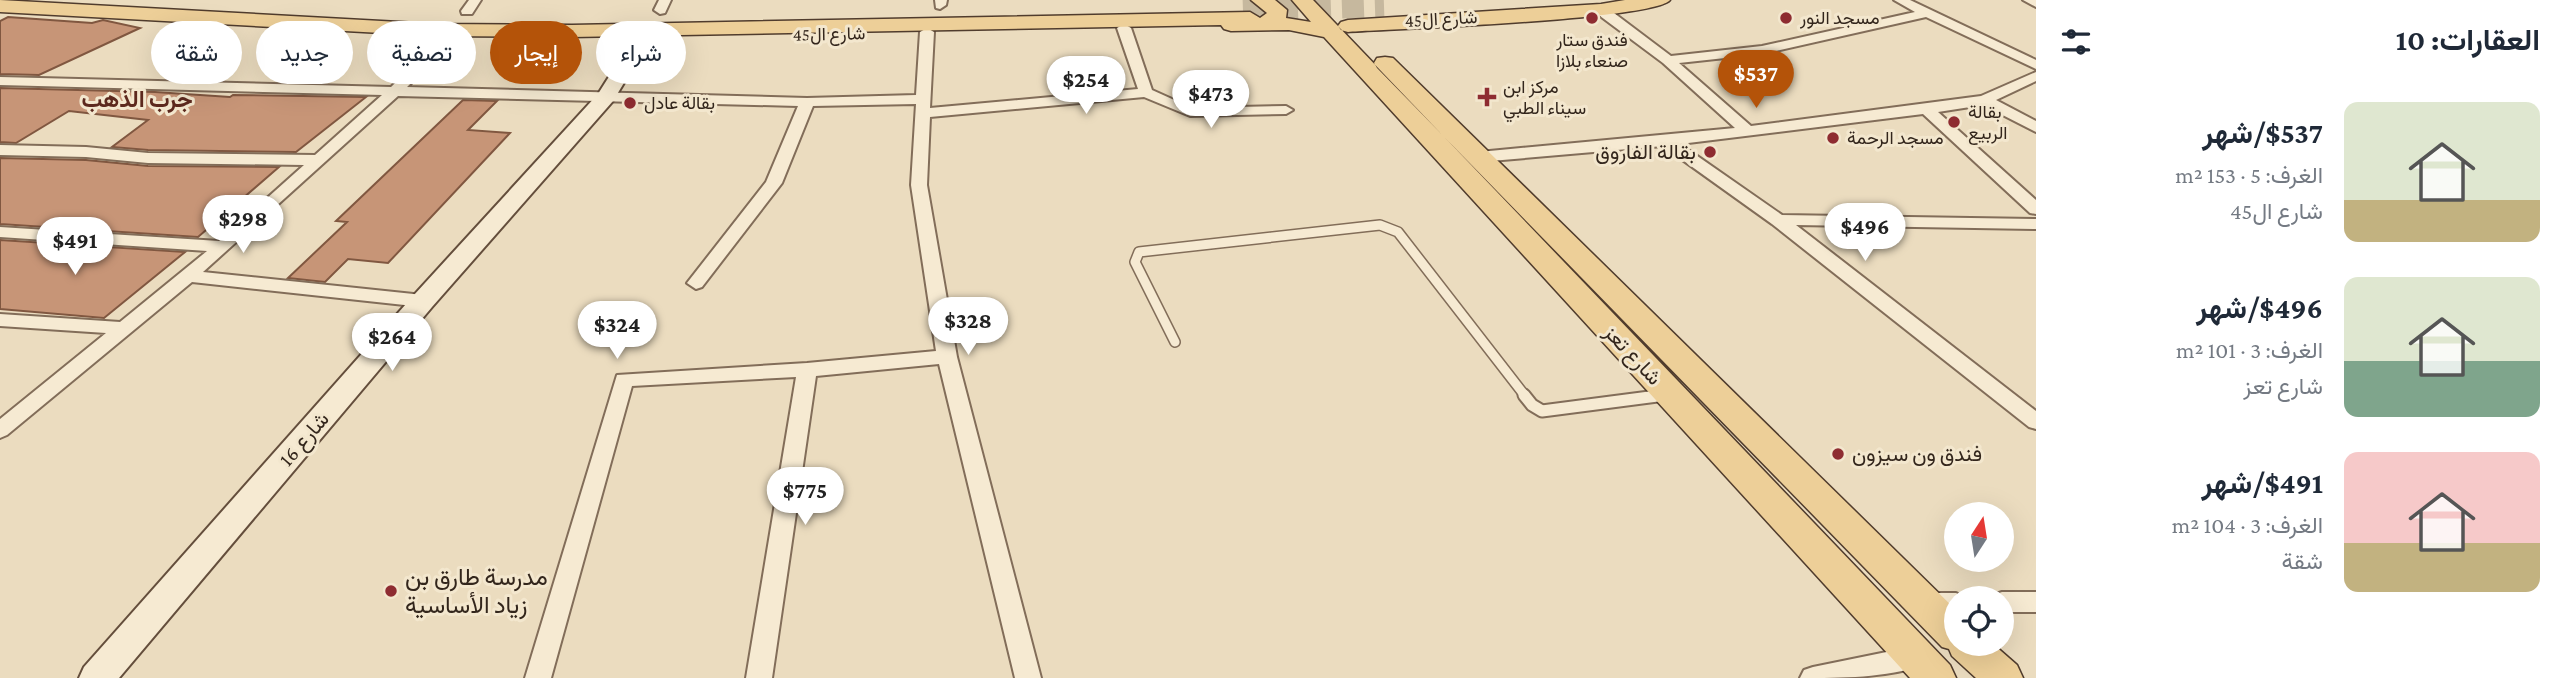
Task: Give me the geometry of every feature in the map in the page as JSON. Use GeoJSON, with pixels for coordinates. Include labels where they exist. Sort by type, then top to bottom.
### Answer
{"type":"FeatureCollection","features":[{"type":"Feature","properties":{"kind":"main road","name":"شارع ال45"},"geometry":{"type":"LineString","coordinates":[[195,0],[422,19],[574,21],[1252,18],[1308,26],[1511,0]]}},
{"type":"Feature","properties":{"kind":"main road"},"geometry":{"type":"LineString","coordinates":[[1252,18],[1277,16],[1277,10],[1261,0]]}},
{"type":"Feature","properties":{"kind":"main road"},"geometry":{"type":"LineString","coordinates":[[1303,0],[1369,17]]}},
{"type":"Feature","properties":{"kind":"main road"},"geometry":{"type":"LineString","coordinates":[[1324,0],[1369,17]]}},
{"type":"Feature","properties":{"kind":"main road","name":"شارع ال45"},"geometry":{"type":"LineString","coordinates":[[1369,17],[1660,0]]}},
{"type":"Feature","properties":{"kind":"main road","name":"شارع ال45"},"geometry":{"type":"LineString","coordinates":[[619,10],[663,5],[1105,1]]}},
{"type":"Feature","properties":{"kind":"main road","name":"شارع ال45"},"geometry":{"type":"LineString","coordinates":[[348,11],[471,6],[522,11]]}},
{"type":"Feature","properties":{"kind":"main road","name":"شارع ال45"},"geometry":{"type":"LineString","coordinates":[[3,8],[256,21]]}},
{"type":"Feature","properties":{"kind":"main road","name":"شارع تعز"},"geometry":{"type":"LineString","coordinates":[[1369,17],[1479,157],[1944,623]]}},
{"type":"Feature","properties":{"kind":"main road","name":"شارع تعز"},"geometry":{"type":"LineString","coordinates":[[1369,17],[1669,394],[1926,667]]}},
{"type":"Feature","properties":{"kind":"main road","name":"شارع ال45"},"geometry":{"type":"LineString","coordinates":[[353,26],[572,31],[1252,18]]}},
{"type":"Feature","properties":{"kind":"main road","name":"شارع ال45"},"geometry":{"type":"LineString","coordinates":[[686,36],[1124,28],[1252,18]]}},
{"type":"Feature","properties":{"kind":"main road","name":"شارع ال45"},"geometry":{"type":"LineString","coordinates":[[476,39],[596,37]]}},
{"type":"Feature","properties":{"kind":"main road"},"geometry":{"type":"LineString","coordinates":[[1979,656],[2003,678]]}},
{"type":"Feature","properties":{"kind":"street"},"geometry":{"type":"LineString","coordinates":[[1900,0],[2036,65]]}},
{"type":"Feature","properties":{"kind":"street"},"geometry":{"type":"LineString","coordinates":[[2029,0],[2036,3]]}},
{"type":"Feature","properties":{"kind":"street"},"geometry":{"type":"LineString","coordinates":[[1607,5],[1746,130]]}},
{"type":"Feature","properties":{"kind":"street"},"geometry":{"type":"LineString","coordinates":[[1668,60],[1762,50],[1927,13]]}},
{"type":"Feature","properties":{"kind":"street"},"geometry":{"type":"LineString","coordinates":[[1124,28],[1146,93]]}},
{"type":"Feature","properties":{"kind":"street"},"geometry":{"type":"LineString","coordinates":[[927,32],[919,185],[947,357],[1028,678]]}},
{"type":"Feature","properties":{"kind":"street"},"geometry":{"type":"LineString","coordinates":[[1479,157],[1666,141],[1927,109],[1985,100],[2036,76]]}},
{"type":"Feature","properties":{"kind":"street"},"geometry":{"type":"LineString","coordinates":[[0,81],[397,89],[923,106],[1146,93],[1190,112],[1286,110]]}},
{"type":"Feature","properties":{"kind":"street"},"geometry":{"type":"LineString","coordinates":[[2,427],[223,247],[402,84]]}},
{"type":"Feature","properties":{"kind":"street","name":"شارع 16"},"geometry":{"type":"LineString","coordinates":[[97,678],[423,301],[606,97],[614,84]]}},
{"type":"Feature","properties":{"kind":"street"},"geometry":{"type":"LineString","coordinates":[[1985,100],[2036,127]]}},
{"type":"Feature","properties":{"kind":"street"},"geometry":{"type":"LineString","coordinates":[[696,283],[774,183],[807,102]]}},
{"type":"Feature","properties":{"kind":"street"},"geometry":{"type":"LineString","coordinates":[[1927,109],[2036,209]]}},
{"type":"Feature","properties":{"kind":"street"},"geometry":{"type":"LineString","coordinates":[[1666,141],[1778,220],[2036,422]]}},
{"type":"Feature","properties":{"kind":"street"},"geometry":{"type":"LineString","coordinates":[[0,150],[86,152],[148,158],[318,160]]}},
{"type":"Feature","properties":{"kind":"street"},"geometry":{"type":"LineString","coordinates":[[1778,220],[2036,224]]}},
{"type":"Feature","properties":{"kind":"street"},"geometry":{"type":"LineString","coordinates":[[0,232],[223,247]]}},
{"type":"Feature","properties":{"kind":"street"},"geometry":{"type":"LineString","coordinates":[[188,276],[423,301]]}},
{"type":"Feature","properties":{"kind":"street"},"geometry":{"type":"LineString","coordinates":[[0,320],[123,328]]}},
{"type":"Feature","properties":{"kind":"street"},"geometry":{"type":"LineString","coordinates":[[538,678],[624,380],[807,370],[947,357]]}},
{"type":"Feature","properties":{"kind":"street"},"geometry":{"type":"LineString","coordinates":[[760,678],[807,370]]}},
{"type":"Feature","properties":{"kind":"street"},"geometry":{"type":"LineString","coordinates":[[2014,602],[2036,602]]}},
{"type":"Feature","properties":{"kind":"street"},"geometry":{"type":"LineString","coordinates":[[1923,603],[1944,603]]}},
{"type":"Feature","properties":{"kind":"street"},"geometry":{"type":"LineString","coordinates":[[1813,678],[1926,667]]}},
{"type":"Feature","properties":{"kind":"lane"},"geometry":{"type":"LineString","coordinates":[[1175,342],[1135,262],[1139,252],[1380,225],[1398,232],[1532,405],[1542,411],[1669,394]]}},
{"type":"Feature","properties":{"kind":"building"},"geometry":{"type":"Polygon","coordinates":[[[8,17],[92,23],[103,20],[140,28],[39,75],[0,74],[0,21],[8,17]]]}},
{"type":"Feature","properties":{"kind":"building"},"geometry":{"type":"Polygon","coordinates":[[[0,88],[230,97],[366,97],[296,152],[148,150],[112,147],[148,120],[69,111],[16,143],[0,142],[0,88]]]}},
{"type":"Feature","properties":{"kind":"building"},"geometry":{"type":"Polygon","coordinates":[[[463,100],[497,101],[468,130],[510,133],[388,263],[348,259],[325,282],[288,278],[347,222],[336,221],[463,100]]]}},
{"type":"Feature","properties":{"kind":"building"},"geometry":{"type":"Polygon","coordinates":[[[0,158],[86,160],[148,166],[279,167],[198,237],[0,224],[0,158]]]}},
{"type":"Feature","properties":{"kind":"building"},"geometry":{"type":"Polygon","coordinates":[[[0,240],[185,252],[104,318],[0,309],[0,240]]]}},
{"type":"Feature","properties":{"kind":"tunnel"},"geometry":{"type":"LineString","coordinates":[[1243,11],[1384,6]]}},
{"type":"Feature","properties":{"kind":"place","name":"فندق ستار صنعاء بلازا"},"geometry":{"type":"Point","coordinates":[1592,18]}},
{"type":"Feature","properties":{"kind":"place","name":"مسجد النور"},"geometry":{"type":"Point","coordinates":[1786,18]}},
{"type":"Feature","properties":{"kind":"place","name":"مركز ابن سيناء الطبي"},"geometry":{"type":"Point","coordinates":[1487,97]}},
{"type":"Feature","properties":{"kind":"place","name":"بقالة عادل"},"geometry":{"type":"Point","coordinates":[630,103]}},
{"type":"Feature","properties":{"kind":"place","name":"بقالة الربيع"},"geometry":{"type":"Point","coordinates":[1954,122]}},
{"type":"Feature","properties":{"kind":"place","name":"مسجد الرحمة"},"geometry":{"type":"Point","coordinates":[1833,138]}},
{"type":"Feature","properties":{"kind":"place","name":"بقالة الفاروق"},"geometry":{"type":"Point","coordinates":[1710,152]}},
{"type":"Feature","properties":{"kind":"place","name":"فندق ون سيزون"},"geometry":{"type":"Point","coordinates":[1838,454]}},
{"type":"Feature","properties":{"kind":"place","name":"مدرسة طارق بن زياد الأساسية"},"geometry":{"type":"Point","coordinates":[391,591]}},
{"type":"Feature","properties":{"kind":"district","name":"جرب الذهب"},"geometry":{"type":"Point","coordinates":[137,99]}}]}
